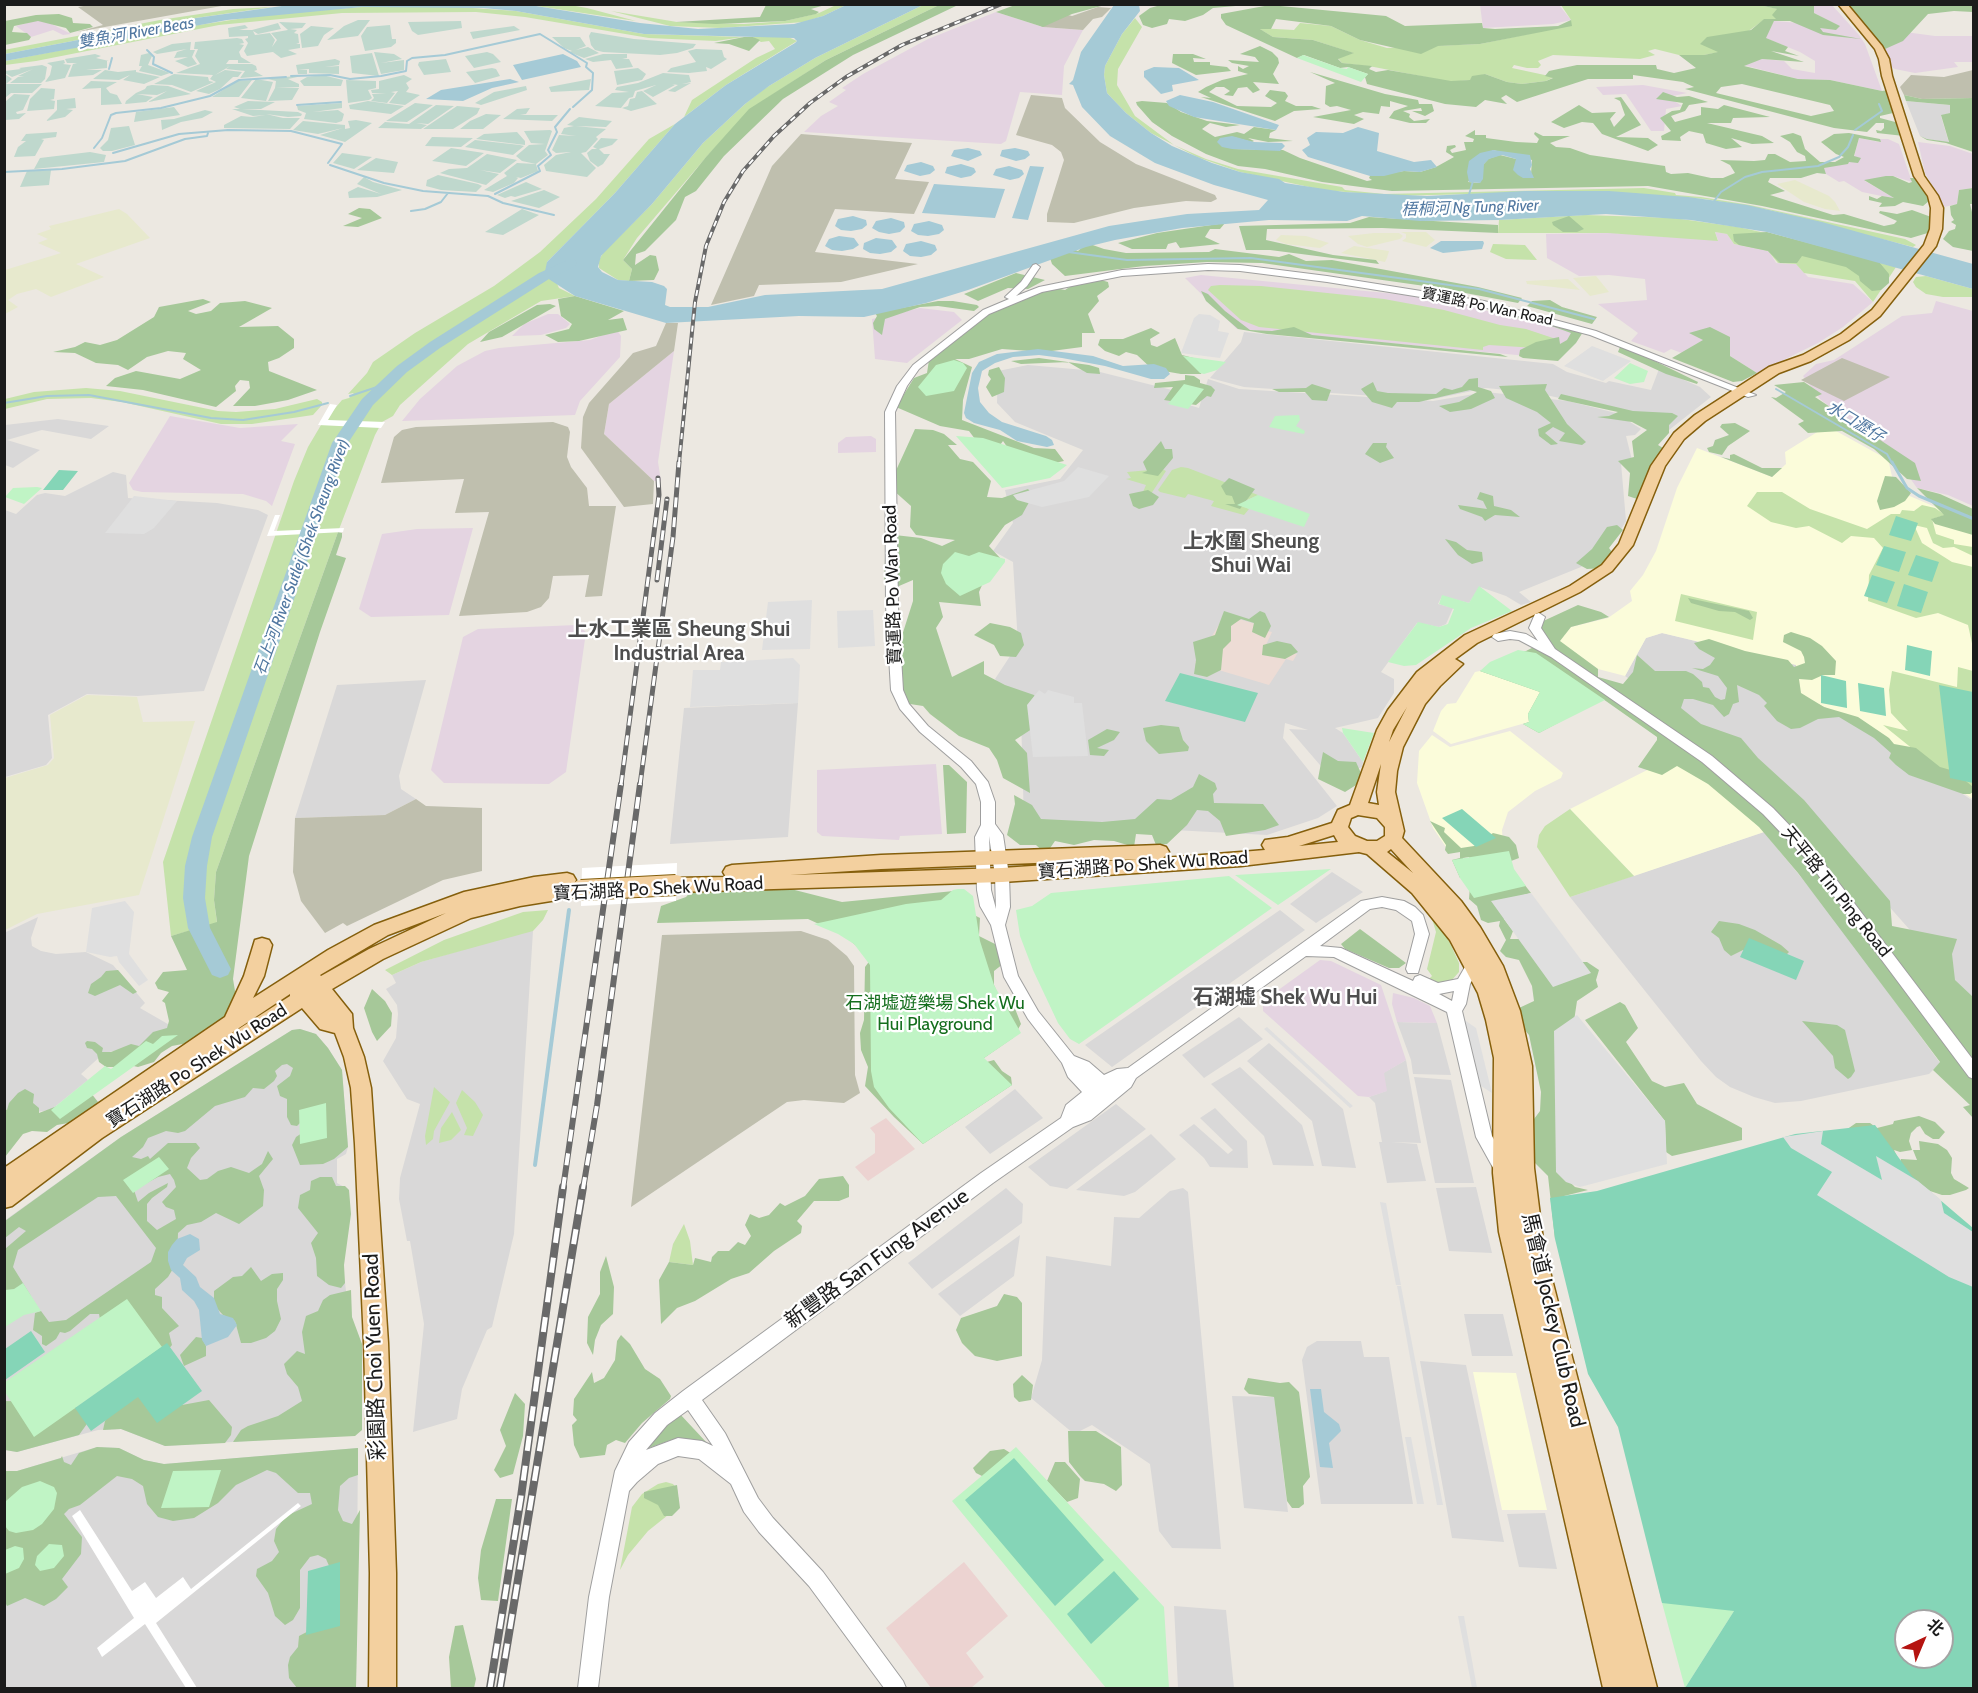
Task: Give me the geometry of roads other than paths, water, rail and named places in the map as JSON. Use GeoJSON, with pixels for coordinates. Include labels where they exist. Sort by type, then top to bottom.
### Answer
{"type":"FeatureCollection","features":[{"type":"Feature","properties":{"kind":"main road","name":"馬會道 Jockey Club Road"},"geometry":{"type":"LineString","coordinates":[[1357,809],[1385,730],[1396,710],[1423,676],[1471,639],[1575,589],[1607,568],[1626,545],[1652,478],[1668,449],[1687,428],[1743,395],[1776,380],[1793,363],[1845,337],[1876,313],[1930,246],[1936,229],[1936,208],[1933,196],[1917,169],[1887,76],[1884,59],[1879,48],[1842,4]]}},
{"type":"Feature","properties":{"kind":"main road","name":"馬會道 Jockey Club Road"},"geometry":{"type":"LineString","coordinates":[[1616,1689],[1530,1315],[1515,1262],[1504,1173],[1504,1058],[1488,993],[1474,964],[1438,910],[1410,880],[1379,839],[1387,804],[1386,781],[1390,759],[1404,724],[1426,692],[1444,673],[1473,651],[1601,587],[1622,569],[1639,547],[1669,468],[1676,456],[1698,430],[1743,395]]}},
{"type":"Feature","properties":{"kind":"main road","name":"寶石湖路 Po Shek Wu Road"},"geometry":{"type":"LineString","coordinates":[[991,866],[1288,843],[1339,827],[1344,814],[1357,809]]}},
{"type":"Feature","properties":{"kind":"main road"},"geometry":{"type":"LineString","coordinates":[[1339,827],[1343,836],[1379,839],[1389,819],[1375,810],[1357,809]]}},
{"type":"Feature","properties":{"kind":"main road","name":"馬會道 Jockey Club Road"},"geometry":{"type":"LineString","coordinates":[[1379,839],[1454,906],[1493,966],[1510,1011],[1522,1066],[1523,1168],[1533,1248],[1643,1689]]}},
{"type":"Feature","properties":{"kind":"main road","name":"寶石湖路 Po Shek Wu Road"},"geometry":{"type":"LineString","coordinates":[[4,1180],[232,1022],[467,912],[582,885],[991,866],[1241,859],[1379,839]]}},
{"type":"Feature","properties":{"kind":"main road"},"geometry":{"type":"LineString","coordinates":[[232,1022],[254,976],[262,945]]}},
{"type":"Feature","properties":{"kind":"main road","name":"寶石湖路 Po Shek Wu Road"},"geometry":{"type":"LineString","coordinates":[[4,1198],[306,986]]}},
{"type":"Feature","properties":{"kind":"main road","name":"彩園路 Choi Yuen Road"},"geometry":{"type":"LineString","coordinates":[[306,986],[327,1023],[343,1028],[359,1078],[366,1144],[382,1530],[382,1689]]}},
{"type":"Feature","properties":{"kind":"street"},"geometry":{"type":"LineString","coordinates":[[1005,303],[1024,284],[1036,267]]}},
{"type":"Feature","properties":{"kind":"street","name":"寶運路 Po Wan Road"},"geometry":{"type":"LineString","coordinates":[[1103,1093],[1073,1073],[1069,1060],[1033,1015],[1020,994],[1004,954],[998,925],[1003,907],[983,832],[988,825],[986,792],[977,775],[918,723],[904,706],[897,690],[892,606],[888,442],[890,412],[902,386],[916,367],[986,312],[1039,290],[1093,278],[1184,267],[1240,268],[1327,279],[1484,304],[1551,320],[1642,351],[1743,395]]}},
{"type":"Feature","properties":{"kind":"street","name":"寶運路 Po Wan Road"},"geometry":{"type":"LineString","coordinates":[[954,336],[1028,299],[1098,280],[1184,272],[1327,279]]}},
{"type":"Feature","properties":{"kind":"street","name":"天平路 Tin Ping Road"},"geometry":{"type":"LineString","coordinates":[[1539,617],[1535,628],[1555,654]]}},
{"type":"Feature","properties":{"kind":"street","name":"天平路 Tin Ping Road"},"geometry":{"type":"LineString","coordinates":[[1498,637],[1510,635],[1522,637],[1555,654],[1707,759],[1768,811],[1826,874],[1974,1072]]}},
{"type":"Feature","properties":{"kind":"street","name":"新豐路 San Fung Avenue"},"geometry":{"type":"LineString","coordinates":[[588,1689],[599,1597],[618,1493],[624,1471],[636,1448],[661,1419],[1067,1122],[1081,1118],[1117,1075],[1131,1074],[1366,905],[1382,902],[1399,905],[1414,914],[1422,929],[1413,969]]}},
{"type":"Feature","properties":{"kind":"street"},"geometry":{"type":"LineString","coordinates":[[1327,935],[1336,952]]}},
{"type":"Feature","properties":{"kind":"street"},"geometry":{"type":"LineString","coordinates":[[1304,950],[1336,952],[1388,975],[1454,1009],[1459,1004],[1463,984],[1474,964]]}},
{"type":"Feature","properties":{"kind":"street"},"geometry":{"type":"LineString","coordinates":[[1388,975],[1403,975],[1413,969],[1418,979],[1430,987],[1443,989],[1463,984]]}},
{"type":"Feature","properties":{"kind":"street","name":"馬會道 Jockey Club Road"},"geometry":{"type":"LineString","coordinates":[[1454,1009],[1484,1137],[1504,1173]]}},
{"type":"Feature","properties":{"kind":"street"},"geometry":{"type":"LineString","coordinates":[[689,1397],[719,1440],[738,1483],[766,1525],[816,1579],[896,1689]]}},
{"type":"Feature","properties":{"kind":"street"},"geometry":{"type":"LineString","coordinates":[[618,1493],[640,1465],[660,1452],[678,1447],[694,1448],[710,1455],[738,1483]]}},
{"type":"Feature","properties":{"kind":"water","name":"雙魚河 River Beas"},"geometry":{"type":"Polygon","coordinates":[[[289,5],[530,5],[640,23],[698,29],[794,24],[823,16],[846,5],[923,5],[815,58],[769,86],[745,104],[703,143],[652,204],[601,256],[598,267],[602,272],[618,280],[652,282],[664,286],[667,289],[665,305],[670,307],[708,307],[765,295],[882,289],[1109,226],[1187,214],[1259,210],[1268,200],[1214,185],[1155,163],[1110,136],[1082,107],[1073,85],[1069,84],[1073,80],[1081,52],[1114,5],[1139,5],[1140,11],[1122,34],[1105,66],[1107,93],[1126,113],[1151,133],[1172,146],[1212,163],[1240,172],[1279,179],[1285,183],[1344,192],[1427,196],[1525,191],[1609,191],[1688,197],[1747,205],[1822,222],[1973,264],[1973,289],[1767,232],[1691,220],[1606,214],[1499,220],[1420,221],[1362,216],[1347,221],[1269,220],[1182,228],[1115,240],[1086,247],[926,303],[864,317],[799,316],[666,323],[575,296],[544,276],[547,262],[615,193],[675,124],[726,85],[795,43],[797,41],[794,38],[644,34],[516,11],[483,8],[362,7],[227,20],[5,61],[5,54],[182,20],[289,5]]]}},
{"type":"Feature","properties":{"kind":"water"},"geometry":{"type":"Polygon","coordinates":[[[563,54],[577,61],[581,67],[522,80],[513,65],[563,54]]]}},
{"type":"Feature","properties":{"kind":"water"},"geometry":{"type":"Polygon","coordinates":[[[1154,67],[1179,68],[1199,80],[1172,85],[1173,91],[1161,94],[1144,77],[1144,71],[1154,67]]]}},
{"type":"Feature","properties":{"kind":"water"},"geometry":{"type":"Polygon","coordinates":[[[510,79],[519,82],[492,88],[463,101],[426,99],[441,90],[510,79]]]}},
{"type":"Feature","properties":{"kind":"water"},"geometry":{"type":"Polygon","coordinates":[[[1180,95],[1213,102],[1279,125],[1276,130],[1194,117],[1169,106],[1166,101],[1180,95]]]}},
{"type":"Feature","properties":{"kind":"water"},"geometry":{"type":"Polygon","coordinates":[[[1358,127],[1379,133],[1377,151],[1414,162],[1431,160],[1437,167],[1420,172],[1404,171],[1384,176],[1370,176],[1308,157],[1302,150],[1310,145],[1307,138],[1316,132],[1343,133],[1358,127]]]}},
{"type":"Feature","properties":{"kind":"water"},"geometry":{"type":"Polygon","coordinates":[[[1232,136],[1254,142],[1282,143],[1285,146],[1280,151],[1232,149],[1222,147],[1217,142],[1220,138],[1232,136]]]}},
{"type":"Feature","properties":{"kind":"water"},"geometry":{"type":"Polygon","coordinates":[[[968,148],[980,151],[982,155],[968,161],[951,156],[954,150],[968,148]]]}},
{"type":"Feature","properties":{"kind":"water"},"geometry":{"type":"Polygon","coordinates":[[[1015,148],[1028,151],[1030,155],[1016,161],[1000,156],[1002,150],[1015,148]]]}},
{"type":"Feature","properties":{"kind":"water","name":"梧桐河 Ng Tung River"},"geometry":{"type":"Polygon","coordinates":[[[1493,150],[1530,155],[1532,165],[1530,169],[1534,178],[1523,178],[1518,175],[1513,170],[1516,159],[1502,155],[1489,159],[1484,164],[1483,179],[1480,183],[1469,182],[1467,172],[1469,161],[1480,153],[1493,150]]]}},
{"type":"Feature","properties":{"kind":"water"},"geometry":{"type":"Polygon","coordinates":[[[921,162],[933,166],[935,170],[930,174],[920,176],[904,171],[907,165],[921,162]]]}},
{"type":"Feature","properties":{"kind":"water"},"geometry":{"type":"Polygon","coordinates":[[[961,164],[974,168],[976,172],[971,176],[961,178],[945,173],[947,167],[961,164]]]}},
{"type":"Feature","properties":{"kind":"water"},"geometry":{"type":"Polygon","coordinates":[[[1009,166],[1022,170],[1024,174],[1010,180],[993,175],[996,169],[1009,166]]]}},
{"type":"Feature","properties":{"kind":"water"},"geometry":{"type":"Polygon","coordinates":[[[1030,166],[1044,167],[1028,220],[1012,218],[1030,166]]]}},
{"type":"Feature","properties":{"kind":"water"},"geometry":{"type":"Polygon","coordinates":[[[934,184],[1005,189],[995,218],[922,213],[934,184]]]}},
{"type":"Feature","properties":{"kind":"water"},"geometry":{"type":"Polygon","coordinates":[[[853,216],[866,220],[867,225],[862,229],[851,231],[841,230],[835,226],[838,219],[853,216]]]}},
{"type":"Feature","properties":{"kind":"water"},"geometry":{"type":"Polygon","coordinates":[[[891,218],[904,222],[905,227],[900,232],[889,234],[872,228],[876,221],[891,218]]]}},
{"type":"Feature","properties":{"kind":"water"},"geometry":{"type":"Polygon","coordinates":[[[929,221],[942,225],[944,230],[939,234],[928,236],[918,235],[911,231],[914,224],[929,221]]]}},
{"type":"Feature","properties":{"kind":"water"},"geometry":{"type":"Polygon","coordinates":[[[839,236],[854,238],[859,245],[842,251],[832,250],[825,246],[829,239],[839,236]]]}},
{"type":"Feature","properties":{"kind":"water"},"geometry":{"type":"Polygon","coordinates":[[[876,238],[892,240],[897,247],[891,252],[880,254],[870,253],[863,249],[864,243],[876,238]]]}},
{"type":"Feature","properties":{"kind":"water"},"geometry":{"type":"Polygon","coordinates":[[[921,241],[935,245],[937,250],[931,255],[921,257],[910,256],[903,251],[906,244],[921,241]]]}},
{"type":"Feature","properties":{"kind":"water"},"geometry":{"type":"Polygon","coordinates":[[[1441,241],[1483,241],[1484,243],[1482,249],[1443,253],[1430,248],[1441,241]]]}},
{"type":"Feature","properties":{"kind":"water"},"geometry":{"type":"Polygon","coordinates":[[[1038,349],[1093,356],[1123,366],[1154,364],[1166,368],[1170,374],[1164,379],[1151,379],[1105,366],[1062,358],[1039,355],[1013,357],[995,363],[982,371],[978,388],[980,402],[989,413],[1002,422],[1046,436],[1052,440],[1054,445],[1047,447],[1017,441],[1000,430],[974,423],[966,418],[964,413],[972,373],[979,362],[997,354],[1038,349]]]}},
{"type":"Feature","properties":{"kind":"water"},"geometry":{"type":"Polygon","coordinates":[[[190,1234],[199,1239],[200,1250],[187,1258],[183,1265],[196,1277],[200,1287],[214,1298],[220,1314],[233,1318],[237,1325],[228,1337],[206,1346],[202,1340],[199,1310],[194,1301],[182,1290],[180,1278],[171,1270],[168,1261],[168,1252],[172,1245],[177,1239],[190,1234]]]}},
{"type":"Feature","properties":{"kind":"water"},"geometry":{"type":"Polygon","coordinates":[[[1310,1389],[1321,1389],[1324,1412],[1339,1424],[1341,1431],[1329,1443],[1333,1468],[1320,1467],[1310,1389]]]}},
{"type":"Feature","properties":{"kind":"waterway"},"geometry":{"type":"LineString","coordinates":[[291,76],[330,75],[350,79],[381,76],[406,71],[407,61],[412,58],[445,55],[540,34],[587,63],[586,67],[593,73],[592,90],[573,107]]}},
{"type":"Feature","properties":{"kind":"waterway"},"geometry":{"type":"LineString","coordinates":[[147,50],[154,57],[153,64],[172,73]]}},
{"type":"Feature","properties":{"kind":"waterway"},"geometry":{"type":"LineString","coordinates":[[109,69],[112,58]]}},
{"type":"Feature","properties":{"kind":"waterway"},"geometry":{"type":"LineString","coordinates":[[94,148],[102,138],[111,115],[116,113],[161,108],[210,96],[239,80],[286,77]]}},
{"type":"Feature","properties":{"kind":"waterway"},"geometry":{"type":"LineString","coordinates":[[297,105],[341,102]]}},
{"type":"Feature","properties":{"kind":"waterway"},"geometry":{"type":"LineString","coordinates":[[1855,130],[1882,111],[1879,104]]}},
{"type":"Feature","properties":{"kind":"waterway"},"geometry":{"type":"LineString","coordinates":[[495,194],[540,171],[538,166],[551,155],[548,150],[557,132],[555,127],[570,109]]}},
{"type":"Feature","properties":{"kind":"waterway"},"geometry":{"type":"LineString","coordinates":[[113,153],[179,134],[228,130],[291,131],[342,144],[328,163]]}},
{"type":"Feature","properties":{"kind":"waterway"},"geometry":{"type":"LineString","coordinates":[[4,172],[62,169],[125,161],[185,139],[207,136],[208,133]]}},
{"type":"Feature","properties":{"kind":"waterway"},"geometry":{"type":"LineString","coordinates":[[1712,204],[1721,192],[1745,177],[1762,172],[1818,166],[1839,157],[1848,147],[1853,135]]}},
{"type":"Feature","properties":{"kind":"waterway"},"geometry":{"type":"LineString","coordinates":[[330,165],[384,183],[423,191],[488,196],[503,203],[554,215]]}},
{"type":"Feature","properties":{"kind":"waterway"},"geometry":{"type":"LineString","coordinates":[[1468,198],[1473,181]]}},
{"type":"Feature","properties":{"kind":"waterway"},"geometry":{"type":"LineString","coordinates":[[411,211],[425,209],[441,202],[448,193]]}},
{"type":"Feature","properties":{"kind":"waterway"},"geometry":{"type":"LineString","coordinates":[[1068,252],[1127,260],[1251,258],[1479,289],[1594,319]]}},
{"type":"Feature","properties":{"kind":"waterway","name":"石上河 River Sutlej (Shek Sheung River)"},"geometry":{"type":"LineString","coordinates":[[220,969],[199,928],[194,898],[196,866],[202,837],[340,443],[367,402],[402,369],[435,345],[544,276],[570,263]]}},
{"type":"Feature","properties":{"kind":"waterway"},"geometry":{"type":"LineString","coordinates":[[350,396],[383,385]]}},
{"type":"Feature","properties":{"kind":"waterway","name":"水口瀝仔"},"geometry":{"type":"LineString","coordinates":[[1776,389],[1887,454],[1892,463]]}},
{"type":"Feature","properties":{"kind":"waterway"},"geometry":{"type":"LineString","coordinates":[[4,403],[47,396],[89,395],[211,418],[243,420],[294,412],[328,403]]}},
{"type":"Feature","properties":{"kind":"waterway","name":"水口瀝仔"},"geometry":{"type":"LineString","coordinates":[[1892,462],[1907,488],[1919,496],[1974,519]]}},
{"type":"Feature","properties":{"kind":"waterway"},"geometry":{"type":"LineString","coordinates":[[535,1165],[569,910]]}},
{"type":"Feature","properties":{"kind":"railway"},"geometry":{"type":"LineString","coordinates":[[679,463],[695,302],[706,246],[724,202],[743,171],[774,136],[810,103],[846,77],[902,45],[1002,4]]}},
{"type":"Feature","properties":{"kind":"railway"},"geometry":{"type":"LineString","coordinates":[[640,785],[673,537],[679,462]]}},
{"type":"Feature","properties":{"kind":"railway"},"geometry":{"type":"LineString","coordinates":[[621,785],[659,495],[658,478]]}},
{"type":"Feature","properties":{"kind":"railway"},"geometry":{"type":"LineString","coordinates":[[657,580],[667,499]]}},
{"type":"Feature","properties":{"kind":"railway"},"geometry":{"type":"LineString","coordinates":[[563,1189],[621,784]]}},
{"type":"Feature","properties":{"kind":"railway"},"geometry":{"type":"LineString","coordinates":[[583,1189],[597,1105],[640,784]]}},
{"type":"Feature","properties":{"kind":"railway"},"geometry":{"type":"LineString","coordinates":[[490,1688],[521,1497],[563,1187]]}},
{"type":"Feature","properties":{"kind":"railway"},"geometry":{"type":"LineString","coordinates":[[500,1688],[583,1187]]}},
{"type":"Feature","properties":{"kind":"district","name":"上水圍 Sheung Shui Wai"},"geometry":{"type":"Point","coordinates":[1251,554]}},
{"type":"Feature","properties":{"kind":"district","name":"上水工業區 Sheung Shui Industrial Area"},"geometry":{"type":"Point","coordinates":[679,642]}},
{"type":"Feature","properties":{"kind":"district","name":"石湖墟 Shek Wu Hui"},"geometry":{"type":"Point","coordinates":[1285,998]}},
{"type":"Feature","properties":{"kind":"park label","name":"石湖墟遊樂場 Shek Wu Hui Playground"},"geometry":{"type":"Point","coordinates":[935,1014]}}]}
